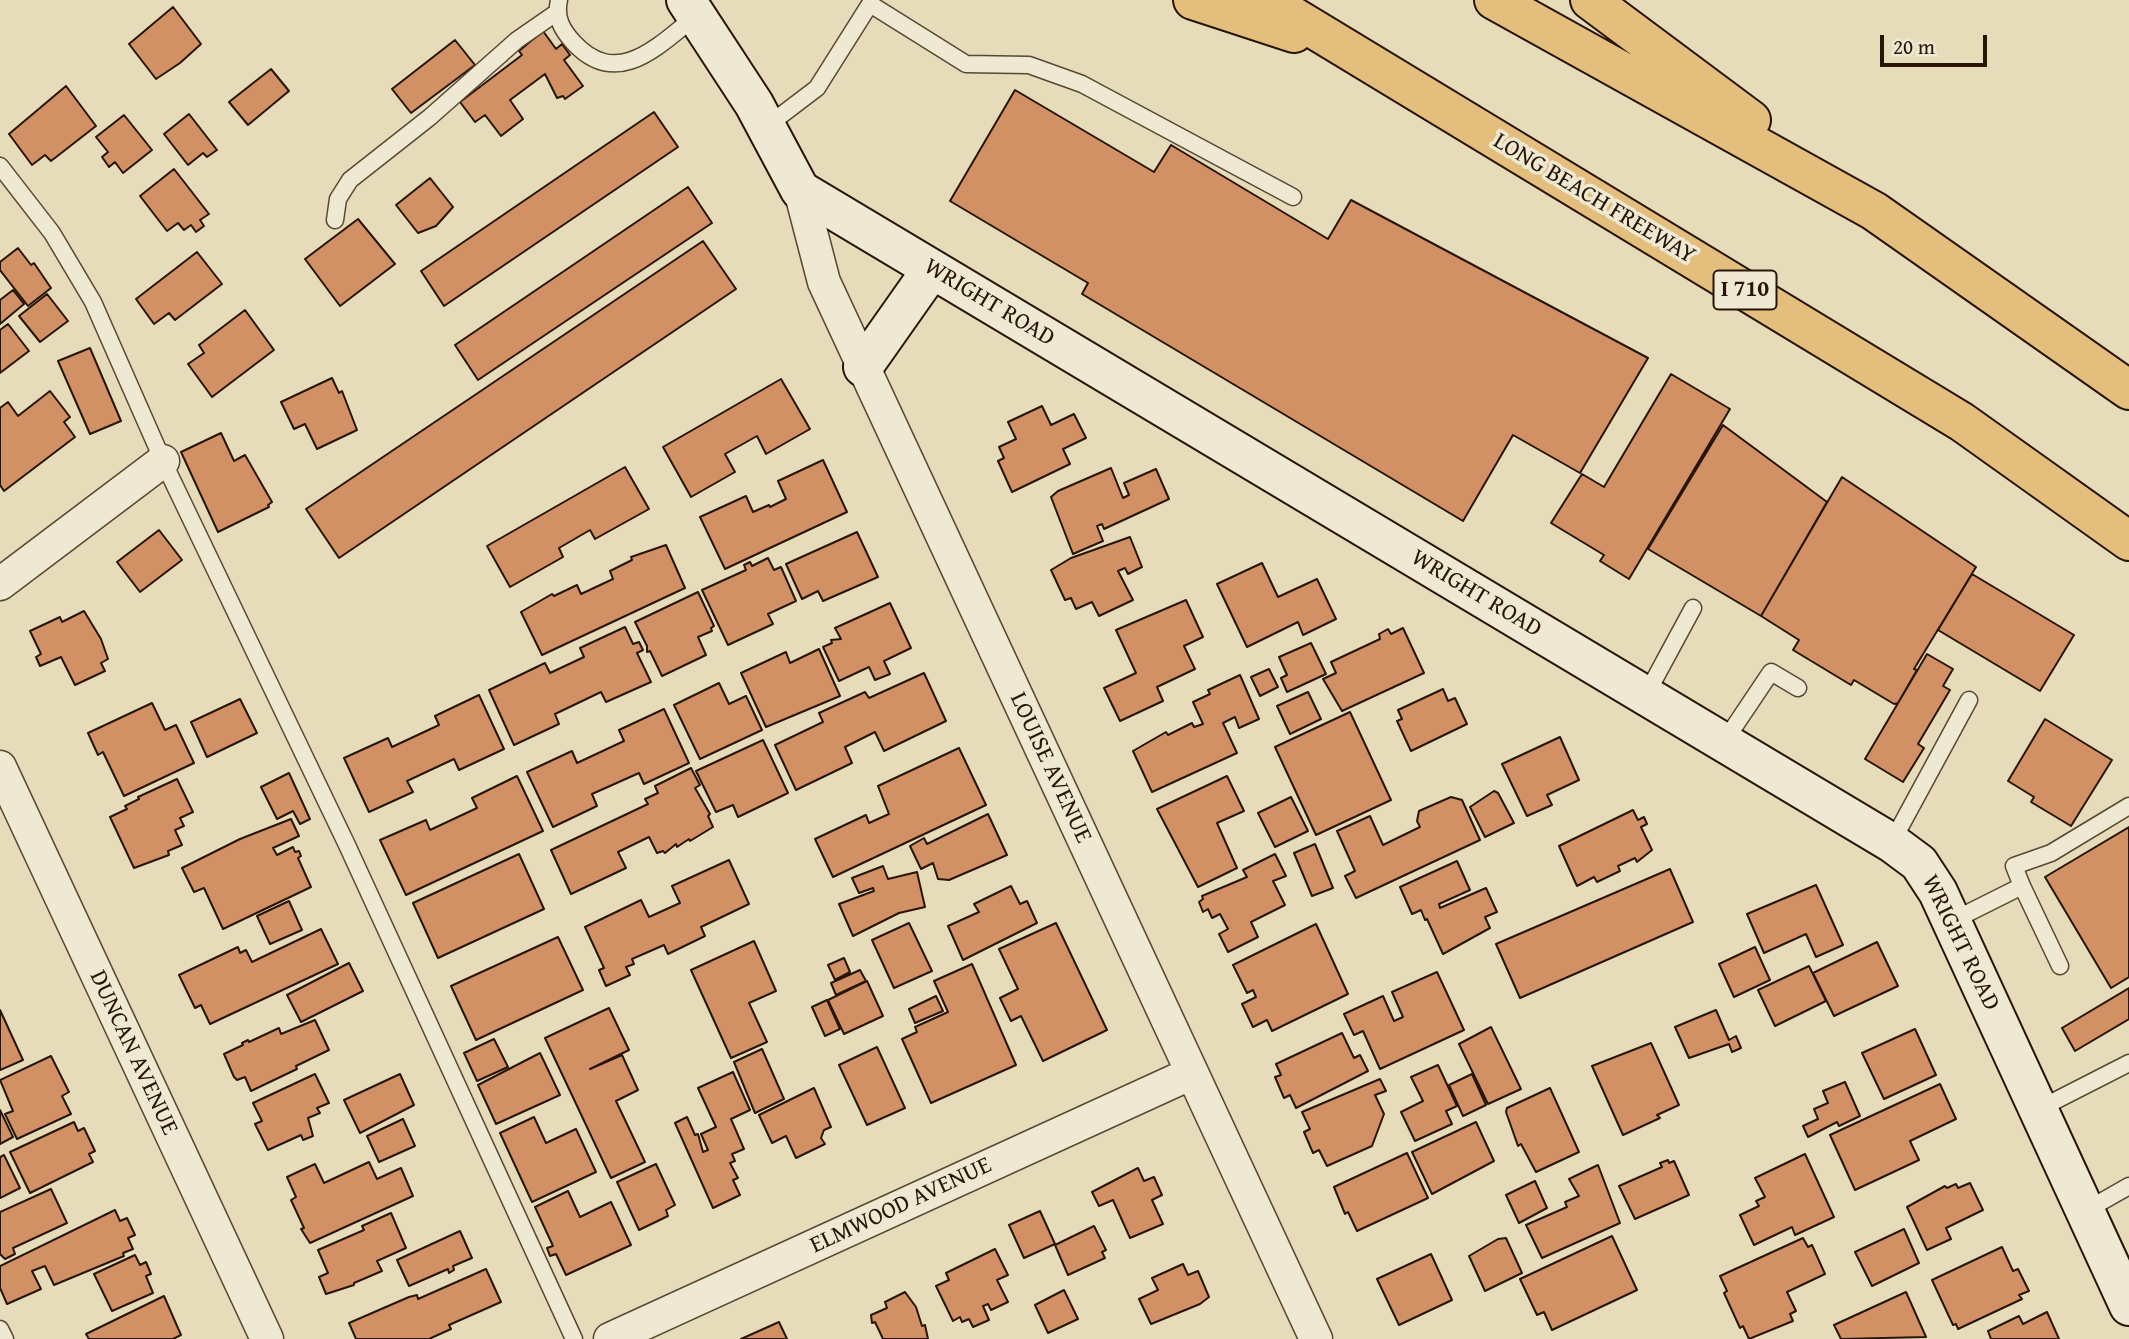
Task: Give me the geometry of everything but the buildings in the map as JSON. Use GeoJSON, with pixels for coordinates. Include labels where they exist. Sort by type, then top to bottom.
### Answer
{"type":"FeatureCollection","features":[{"type":"Feature","properties":{"kind":"highway"},"geometry":{"type":"LineString","coordinates":[[1193,0],[1353,52]]}},
{"type":"Feature","properties":{"kind":"highway","name":"LONG BEACH FREEWAY"},"geometry":{"type":"LineString","coordinates":[[1266,0],[1962,422],[2129,541]]}},
{"type":"Feature","properties":{"kind":"highway"},"geometry":{"type":"LineString","coordinates":[[1494,0],[1874,211]]}},
{"type":"Feature","properties":{"kind":"highway"},"geometry":{"type":"LineString","coordinates":[[1590,0],[1874,211],[2129,390]]}},
{"type":"Feature","properties":{"kind":"street"},"geometry":{"type":"LineString","coordinates":[[692,7],[767,126],[800,190]]}},
{"type":"Feature","properties":{"kind":"street","name":"WRIGHT ROAD"},"geometry":{"type":"LineString","coordinates":[[800,190],[1892,843],[1919,863],[1930,877],[1952,921],[2129,1306]]}},
{"type":"Feature","properties":{"kind":"street","name":"LOUISE AVENUE"},"geometry":{"type":"LineString","coordinates":[[800,190],[824,282],[1316,1339]]}},
{"type":"Feature","properties":{"kind":"street"},"geometry":{"type":"LineString","coordinates":[[863,367],[932,270]]}},
{"type":"Feature","properties":{"kind":"street"},"geometry":{"type":"LineString","coordinates":[[0,584],[163,461]]}},
{"type":"Feature","properties":{"kind":"street","name":"DUNCAN AVENUE"},"geometry":{"type":"LineString","coordinates":[[0,767],[267,1339]]}},
{"type":"Feature","properties":{"kind":"street","name":"ELMWOOD AVENUE"},"geometry":{"type":"LineString","coordinates":[[610,1339],[1192,1073]]}},
{"type":"Feature","properties":{"kind":"lane"},"geometry":{"type":"LineString","coordinates":[[767,126],[817,88],[870,4],[966,64],[1029,65],[1082,84],[1293,197]]}},
{"type":"Feature","properties":{"kind":"lane"},"geometry":{"type":"LineString","coordinates":[[558,6],[561,26],[585,54],[604,65],[624,65],[661,44],[692,7]]}},
{"type":"Feature","properties":{"kind":"lane"},"geometry":{"type":"LineString","coordinates":[[335,219],[338,199],[350,180],[430,117],[558,6]]}},
{"type":"Feature","properties":{"kind":"lane"},"geometry":{"type":"LineString","coordinates":[[0,166],[52,233],[93,302],[163,461],[347,845],[574,1339]]}},
{"type":"Feature","properties":{"kind":"lane"},"geometry":{"type":"LineString","coordinates":[[1645,696],[1693,608]]}},
{"type":"Feature","properties":{"kind":"lane"},"geometry":{"type":"LineString","coordinates":[[1724,743],[1771,672],[1798,688]]}},
{"type":"Feature","properties":{"kind":"lane"},"geometry":{"type":"LineString","coordinates":[[1892,843],[1969,700]]}},
{"type":"Feature","properties":{"kind":"lane"},"geometry":{"type":"LineString","coordinates":[[2060,966],[2014,866],[2051,853],[2129,806]]}},
{"type":"Feature","properties":{"kind":"lane"},"geometry":{"type":"LineString","coordinates":[[1952,921],[2022,886]]}},
{"type":"Feature","properties":{"kind":"lane"},"geometry":{"type":"LineString","coordinates":[[2039,1110],[2129,1063]]}},
{"type":"Feature","properties":{"kind":"lane"},"geometry":{"type":"LineString","coordinates":[[2085,1211],[2129,1186]]}},
{"type":"Feature","properties":{"kind":"lane"},"geometry":{"type":"LineString","coordinates":[[0,1329],[5,1339]]}}]}
